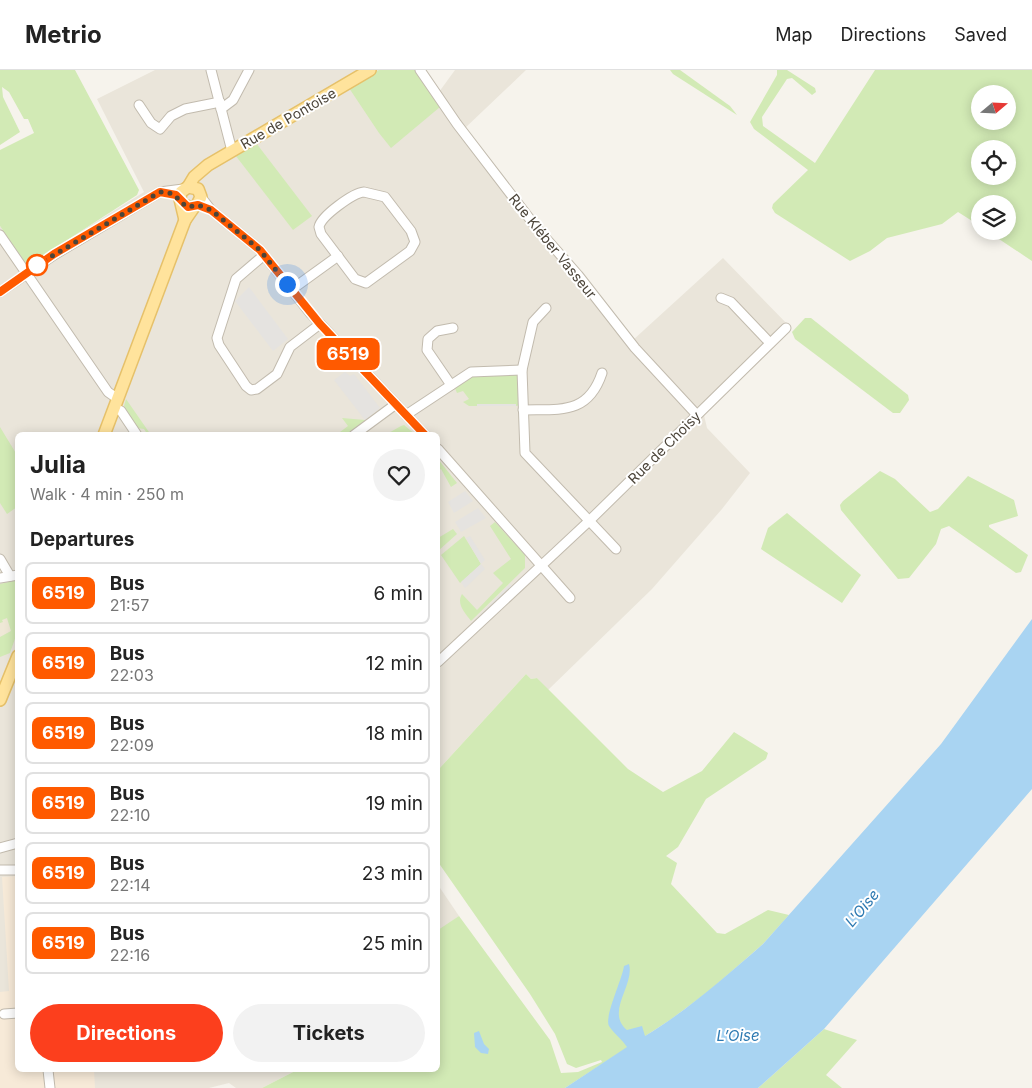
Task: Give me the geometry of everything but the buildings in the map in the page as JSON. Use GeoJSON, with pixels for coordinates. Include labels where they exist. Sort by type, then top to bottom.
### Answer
{"type":"FeatureCollection","features":[{"type":"Feature","properties":{"kind":"main road","name":"Rue de Pontoise"},"geometry":{"type":"LineString","coordinates":[[183,195],[194,177],[207,166],[370,70]]}},
{"type":"Feature","properties":{"kind":"main road"},"geometry":{"type":"LineString","coordinates":[[105,432],[114,401],[185,220],[198,200],[199,182],[207,166]]}},
{"type":"Feature","properties":{"kind":"main road"},"geometry":{"type":"LineString","coordinates":[[183,195],[196,188],[198,200]]}},
{"type":"Feature","properties":{"kind":"main road"},"geometry":{"type":"LineString","coordinates":[[183,195],[188,207],[198,200]]}},
{"type":"Feature","properties":{"kind":"main road"},"geometry":{"type":"LineString","coordinates":[[183,195],[185,220]]}},
{"type":"Feature","properties":{"kind":"main road"},"geometry":{"type":"LineString","coordinates":[[0,700],[15,663]]}},
{"type":"Feature","properties":{"kind":"street"},"geometry":{"type":"LineString","coordinates":[[211,70],[232,151]]}},
{"type":"Feature","properties":{"kind":"street"},"geometry":{"type":"LineString","coordinates":[[139,105],[150,123],[160,129],[171,116],[185,110],[220,106],[233,100],[249,70]]}},
{"type":"Feature","properties":{"kind":"street","name":"Rue Kléber Vasseur"},"geometry":{"type":"LineString","coordinates":[[420,70],[456,124],[533,223],[578,274],[635,348],[697,415]]}},
{"type":"Feature","properties":{"kind":"street"},"geometry":{"type":"LineString","coordinates":[[0,292],[26,272],[160,192],[172,189],[183,195]]}},
{"type":"Feature","properties":{"kind":"street"},"geometry":{"type":"LineString","coordinates":[[358,193],[385,197],[415,238],[414,246],[410,251],[366,283],[355,279],[338,256],[321,234],[319,224],[324,217],[358,193]]}},
{"type":"Feature","properties":{"kind":"street"},"geometry":{"type":"LineString","coordinates":[[198,200],[264,255],[320,324],[422,432]]}},
{"type":"Feature","properties":{"kind":"street"},"geometry":{"type":"LineString","coordinates":[[0,235],[135,432]]}},
{"type":"Feature","properties":{"kind":"street"},"geometry":{"type":"LineString","coordinates":[[264,255],[236,279],[217,338],[225,354],[251,390],[257,389],[277,374],[290,347],[320,324]]}},
{"type":"Feature","properties":{"kind":"street"},"geometry":{"type":"LineString","coordinates":[[292,290],[338,256]]}},
{"type":"Feature","properties":{"kind":"street"},"geometry":{"type":"LineString","coordinates":[[721,298],[731,302],[770,344]]}},
{"type":"Feature","properties":{"kind":"street"},"geometry":{"type":"LineString","coordinates":[[546,308],[533,322],[522,370],[525,453],[588,522],[616,549]]}},
{"type":"Feature","properties":{"kind":"street"},"geometry":{"type":"LineString","coordinates":[[451,385],[427,350],[428,339],[438,331],[453,328]]}},
{"type":"Feature","properties":{"kind":"street","name":"Rue de Choisy"},"geometry":{"type":"LineString","coordinates":[[440,660],[588,522],[786,328]]}},
{"type":"Feature","properties":{"kind":"street"},"geometry":{"type":"LineString","coordinates":[[406,415],[474,371],[522,370]]}},
{"type":"Feature","properties":{"kind":"street"},"geometry":{"type":"LineString","coordinates":[[523,410],[573,408],[596,391],[602,374]]}},
{"type":"Feature","properties":{"kind":"street"},"geometry":{"type":"LineString","coordinates":[[358,432],[396,404]]}},
{"type":"Feature","properties":{"kind":"street"},"geometry":{"type":"LineString","coordinates":[[440,451],[570,598]]}},
{"type":"Feature","properties":{"kind":"street"},"geometry":{"type":"LineString","coordinates":[[0,559],[14,576]]}},
{"type":"Feature","properties":{"kind":"street"},"geometry":{"type":"LineString","coordinates":[[0,578],[14,576]]}},
{"type":"Feature","properties":{"kind":"street"},"geometry":{"type":"LineString","coordinates":[[0,848],[15,844]]}},
{"type":"Feature","properties":{"kind":"street"},"geometry":{"type":"LineString","coordinates":[[0,870],[15,870]]}},
{"type":"Feature","properties":{"kind":"street"},"geometry":{"type":"LineString","coordinates":[[4,1014],[15,1013]]}},
{"type":"Feature","properties":{"kind":"street"},"geometry":{"type":"LineString","coordinates":[[48,1072],[50,1088]]}},
{"type":"Feature","properties":{"kind":"shaded area"},"geometry":{"type":"Polygon","coordinates":[[[155,70],[424,70],[439,92],[455,70],[526,70],[464,129],[633,340],[723,258],[791,328],[704,415],[707,428],[750,473],[722,509],[652,589],[548,690],[537,678],[531,679],[526,674],[440,768],[440,432],[15,432],[15,1072],[293,1072],[262,1088],[236,1088],[229,1083],[209,1088],[0,1088],[0,226],[27,265],[144,192],[97,99],[155,70]]]}},
{"type":"Feature","properties":{"kind":"shaded area"},"geometry":{"type":"Polygon","coordinates":[[[249,287],[288,339],[273,351],[235,301],[249,287]]]}},
{"type":"Feature","properties":{"kind":"shaded area"},"geometry":{"type":"Polygon","coordinates":[[[345,372],[350,376],[354,374],[380,408],[365,420],[334,380],[345,372]]]}},
{"type":"Feature","properties":{"kind":"shaded area"},"geometry":{"type":"Polygon","coordinates":[[[477,404],[516,404],[516,406],[477,406],[477,404]]]}},
{"type":"Feature","properties":{"kind":"shaded area"},"geometry":{"type":"Polygon","coordinates":[[[465,491],[473,501],[454,513],[448,502],[465,491]]]}},
{"type":"Feature","properties":{"kind":"shaded area"},"geometry":{"type":"Polygon","coordinates":[[[478,508],[486,518],[461,532],[455,522],[478,508]]]}},
{"type":"Feature","properties":{"kind":"shaded area"},"geometry":{"type":"Polygon","coordinates":[[[470,536],[485,560],[481,564],[466,538],[470,536]]]}},
{"type":"Feature","properties":{"kind":"shaded area"},"geometry":{"type":"Polygon","coordinates":[[[481,564],[485,569],[465,588],[461,582],[481,564]]]}},
{"type":"Feature","properties":{"kind":"shaded area"},"geometry":{"type":"Polygon","coordinates":[[[510,584],[513,587],[478,620],[476,619],[510,584]]]}},
{"type":"Feature","properties":{"kind":"shaded area"},"geometry":{"type":"Polygon","coordinates":[[[7,618],[11,631],[0,637],[0,623],[7,618]]]}},
{"type":"Feature","properties":{"kind":"shaded area"},"geometry":{"type":"Polygon","coordinates":[[[15,876],[15,1072],[94,1072],[95,1088],[0,1088],[0,992],[9,991],[2,877],[15,876]]]}},
{"type":"Feature","properties":{"kind":"shaded area"},"geometry":{"type":"Polygon","coordinates":[[[440,888],[459,916],[440,930],[440,888]]]}},
{"type":"Feature","properties":{"kind":"green space"},"geometry":{"type":"Polygon","coordinates":[[[0,70],[75,70],[139,190],[137,195],[27,266],[0,226],[0,150],[34,133],[28,119],[24,119],[9,92],[2,87],[3,97],[20,132],[0,145],[0,70]]]}},
{"type":"Feature","properties":{"kind":"green space"},"geometry":{"type":"Polygon","coordinates":[[[379,70],[415,70],[440,107],[391,148],[349,88],[379,70]]]}},
{"type":"Feature","properties":{"kind":"green space"},"geometry":{"type":"Polygon","coordinates":[[[670,70],[680,70],[730,106],[737,115],[673,74],[670,70]]]}},
{"type":"Feature","properties":{"kind":"green space"},"geometry":{"type":"Polygon","coordinates":[[[777,70],[787,70],[815,88],[816,92],[812,95],[792,78],[787,79],[762,117],[763,126],[815,163],[875,70],[1032,70],[1032,261],[1000,240],[1016,240],[1016,195],[971,195],[971,220],[958,212],[942,224],[887,238],[870,251],[850,261],[775,213],[772,208],[773,204],[808,170],[754,129],[750,122],[777,75],[777,70]]]}},
{"type":"Feature","properties":{"kind":"green space"},"geometry":{"type":"Polygon","coordinates":[[[253,139],[312,216],[293,230],[232,151],[253,139]]]}},
{"type":"Feature","properties":{"kind":"green space"},"geometry":{"type":"Polygon","coordinates":[[[805,318],[811,318],[908,395],[909,400],[900,413],[893,413],[795,339],[792,332],[805,318]]]}},
{"type":"Feature","properties":{"kind":"green space"},"geometry":{"type":"Polygon","coordinates":[[[518,370],[523,400],[520,405],[516,406],[516,404],[477,404],[477,406],[469,406],[463,402],[469,399],[463,391],[457,393],[454,386],[468,377],[518,370]]]}},
{"type":"Feature","properties":{"kind":"green space"},"geometry":{"type":"Polygon","coordinates":[[[126,399],[149,432],[137,428],[124,406],[126,399]]]}},
{"type":"Feature","properties":{"kind":"green space"},"geometry":{"type":"Polygon","coordinates":[[[342,418],[365,420],[368,422],[354,432],[340,432],[348,426],[342,418]]]}},
{"type":"Feature","properties":{"kind":"green space"},"geometry":{"type":"Polygon","coordinates":[[[404,425],[412,432],[390,432],[404,425]]]}},
{"type":"Feature","properties":{"kind":"green space"},"geometry":{"type":"Polygon","coordinates":[[[0,427],[15,452],[15,508],[7,514],[0,503],[0,427]]]}},
{"type":"Feature","properties":{"kind":"green space"},"geometry":{"type":"Polygon","coordinates":[[[440,462],[457,483],[451,487],[441,469],[440,462]]]}},
{"type":"Feature","properties":{"kind":"green space"},"geometry":{"type":"Polygon","coordinates":[[[880,471],[895,479],[930,512],[938,509],[968,476],[1014,500],[1018,516],[989,525],[989,527],[1028,555],[1021,572],[1016,573],[949,526],[941,529],[936,544],[909,578],[898,579],[841,510],[840,505],[880,471]]]}},
{"type":"Feature","properties":{"kind":"green space"},"geometry":{"type":"Polygon","coordinates":[[[787,513],[861,575],[842,603],[761,549],[768,528],[787,513]]]}},
{"type":"Feature","properties":{"kind":"green space"},"geometry":{"type":"Polygon","coordinates":[[[495,522],[525,555],[525,568],[471,621],[461,605],[460,598],[462,594],[477,610],[503,583],[493,573],[511,559],[490,526],[495,522]]]}},
{"type":"Feature","properties":{"kind":"green space"},"geometry":{"type":"Polygon","coordinates":[[[453,529],[457,534],[440,549],[440,537],[453,529]]]}},
{"type":"Feature","properties":{"kind":"green space"},"geometry":{"type":"Polygon","coordinates":[[[464,536],[481,564],[460,583],[441,555],[464,536]]]}},
{"type":"Feature","properties":{"kind":"green space"},"geometry":{"type":"Polygon","coordinates":[[[15,580],[15,639],[10,653],[0,657],[0,637],[11,631],[7,618],[0,623],[0,584],[15,580]]]}},
{"type":"Feature","properties":{"kind":"green space"},"geometry":{"type":"Polygon","coordinates":[[[526,674],[531,679],[537,678],[628,769],[663,792],[702,771],[734,732],[768,753],[766,759],[706,799],[678,847],[666,856],[677,863],[671,884],[717,933],[725,934],[768,910],[789,915],[763,944],[709,991],[670,1020],[565,1088],[262,1088],[293,1072],[440,1072],[440,929],[459,916],[550,1040],[561,1073],[578,1072],[602,1062],[601,1060],[576,1068],[567,1064],[555,1034],[530,994],[440,865],[440,768],[526,674]]]}},
{"type":"Feature","properties":{"kind":"green space"},"geometry":{"type":"Polygon","coordinates":[[[824,1029],[857,1040],[826,1075],[842,1088],[758,1088],[824,1029]]]}},
{"type":"Feature","properties":{"kind":"water","name":"L’Oise"},"geometry":{"type":"Polygon","coordinates":[[[1032,619],[1032,789],[824,1029],[758,1088],[565,1088],[627,1047],[611,1029],[608,1021],[624,966],[629,964],[630,972],[620,1007],[621,1023],[627,1030],[642,1026],[645,1036],[691,1004],[735,969],[763,944],[941,744],[1032,619]]]}},
{"type":"Feature","properties":{"kind":"water"},"geometry":{"type":"Polygon","coordinates":[[[479,1031],[484,1044],[489,1049],[488,1054],[481,1053],[475,1047],[474,1033],[479,1031]]]}},
{"type":"Feature","properties":{"kind":"bus line","name":"6519"},"geometry":{"type":"LineString","coordinates":[[0,292],[54,254],[160,192],[173,193],[185,206],[191,208],[198,205],[211,210],[260,250],[320,324],[422,432]]}},
{"type":"Feature","properties":{"kind":"route"},"geometry":{"type":"LineString","coordinates":[[37,265],[160,192],[167,192],[177,196],[185,206],[191,208],[198,205],[211,210],[260,250],[287,284]]}},
{"type":"Feature","properties":{"kind":"water label","name":"L'Oise"},"geometry":{"type":"Point","coordinates":[862,908]}}]}
